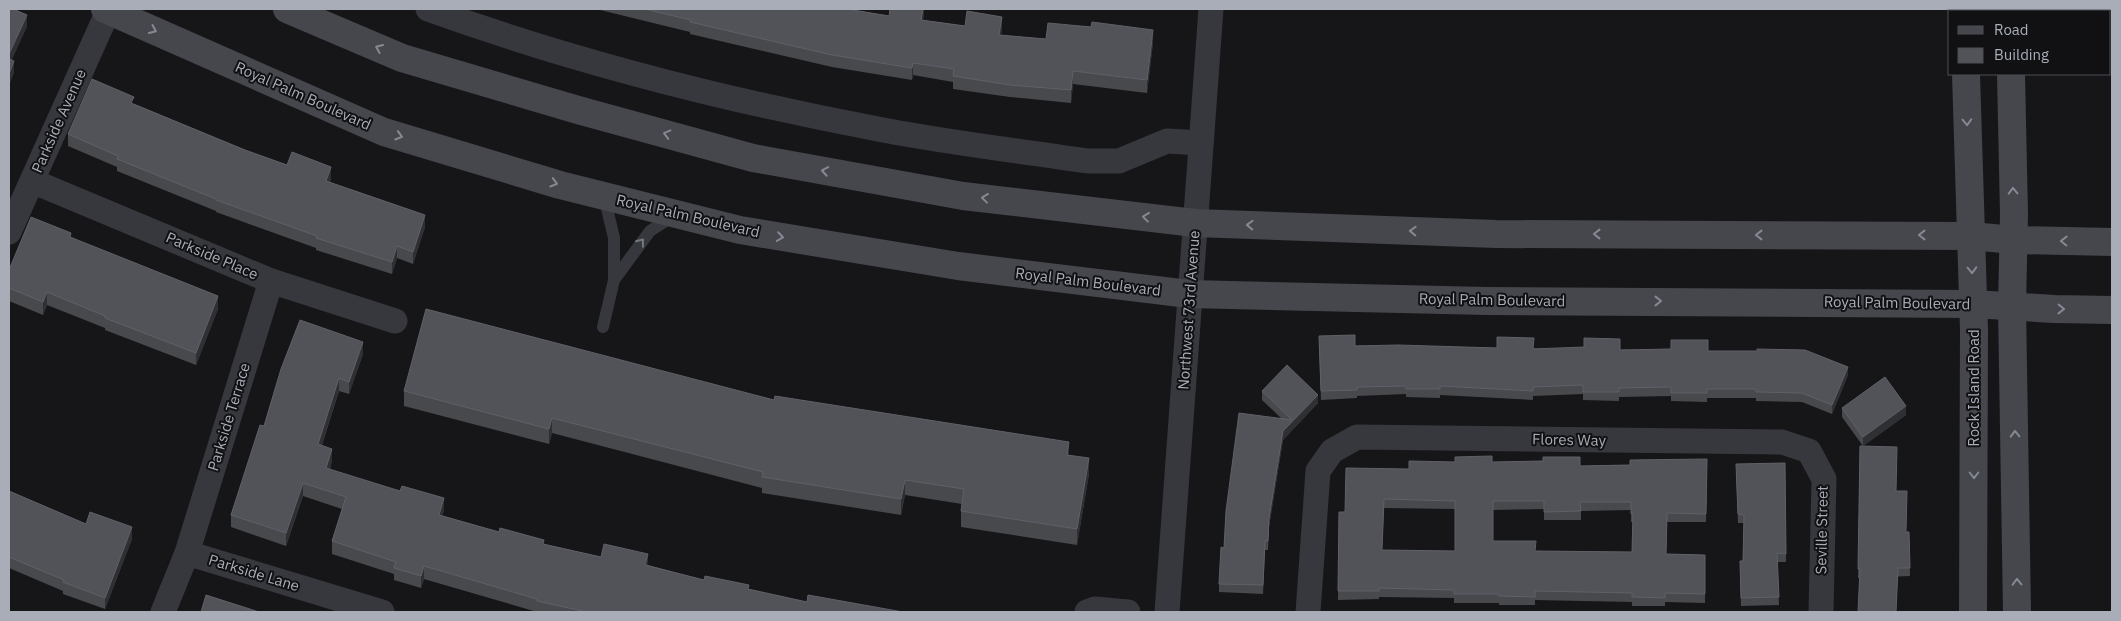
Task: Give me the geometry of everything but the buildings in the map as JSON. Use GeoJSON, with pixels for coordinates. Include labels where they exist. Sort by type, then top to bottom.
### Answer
{"type":"FeatureCollection","features":[{"type":"Feature","properties":{"kind":"main road","name":"Royal Palm Boulevard"},"geometry":{"type":"LineString","coordinates":[[108,9],[384,132],[560,185],[740,230],[958,266],[1190,294],[1487,301],[1973,304],[2112,310]]}},
{"type":"Feature","properties":{"kind":"main road"},"geometry":{"type":"LineString","coordinates":[[287,9],[402,58],[578,110],[753,158],[963,196],[1195,223],[1496,234],[1971,236],[2014,240],[2112,242]]}},
{"type":"Feature","properties":{"kind":"main road","name":"Rock Island Road"},"geometry":{"type":"LineString","coordinates":[[1966,75],[1973,304],[1973,612]]}},
{"type":"Feature","properties":{"kind":"main road"},"geometry":{"type":"LineString","coordinates":[[2012,75],[2014,240],[2012,306],[2018,612]]}},
{"type":"Feature","properties":{"kind":"street","name":"Parkside Avenue"},"geometry":{"type":"LineString","coordinates":[[9,232],[108,9]]}},
{"type":"Feature","properties":{"kind":"street"},"geometry":{"type":"LineString","coordinates":[[428,9],[482,28],[668,83],[884,130],[1088,161],[1119,161],[1167,141],[1201,143]]}},
{"type":"Feature","properties":{"kind":"street","name":"Northwest 73rd Avenue"},"geometry":{"type":"LineString","coordinates":[[1167,612],[1211,9]]}},
{"type":"Feature","properties":{"kind":"street","name":"Parkside Place"},"geometry":{"type":"LineString","coordinates":[[32,181],[272,281],[395,321]]}},
{"type":"Feature","properties":{"kind":"street","name":"Parkside Terrace"},"geometry":{"type":"LineString","coordinates":[[187,553],[272,281]]}},
{"type":"Feature","properties":{"kind":"street","name":"Flores Way"},"geometry":{"type":"LineString","coordinates":[[1308,612],[1318,471],[1332,451],[1357,437],[1782,442],[1809,451]]}},
{"type":"Feature","properties":{"kind":"street","name":"Seville Street"},"geometry":{"type":"LineString","coordinates":[[1809,451],[1824,479],[1820,612]]}},
{"type":"Feature","properties":{"kind":"street"},"geometry":{"type":"LineString","coordinates":[[164,612],[187,553]]}},
{"type":"Feature","properties":{"kind":"street","name":"Parkside Lane"},"geometry":{"type":"LineString","coordinates":[[187,553],[382,612]]}},
{"type":"Feature","properties":{"kind":"street"},"geometry":{"type":"LineString","coordinates":[[1088,612],[1095,609],[1128,612]]}},
{"type":"Feature","properties":{"kind":"lane"},"geometry":{"type":"LineString","coordinates":[[603,327],[614,280],[614,238],[604,196]]}},
{"type":"Feature","properties":{"kind":"lane"},"geometry":{"type":"LineString","coordinates":[[614,280],[650,231],[676,214]]}}]}
